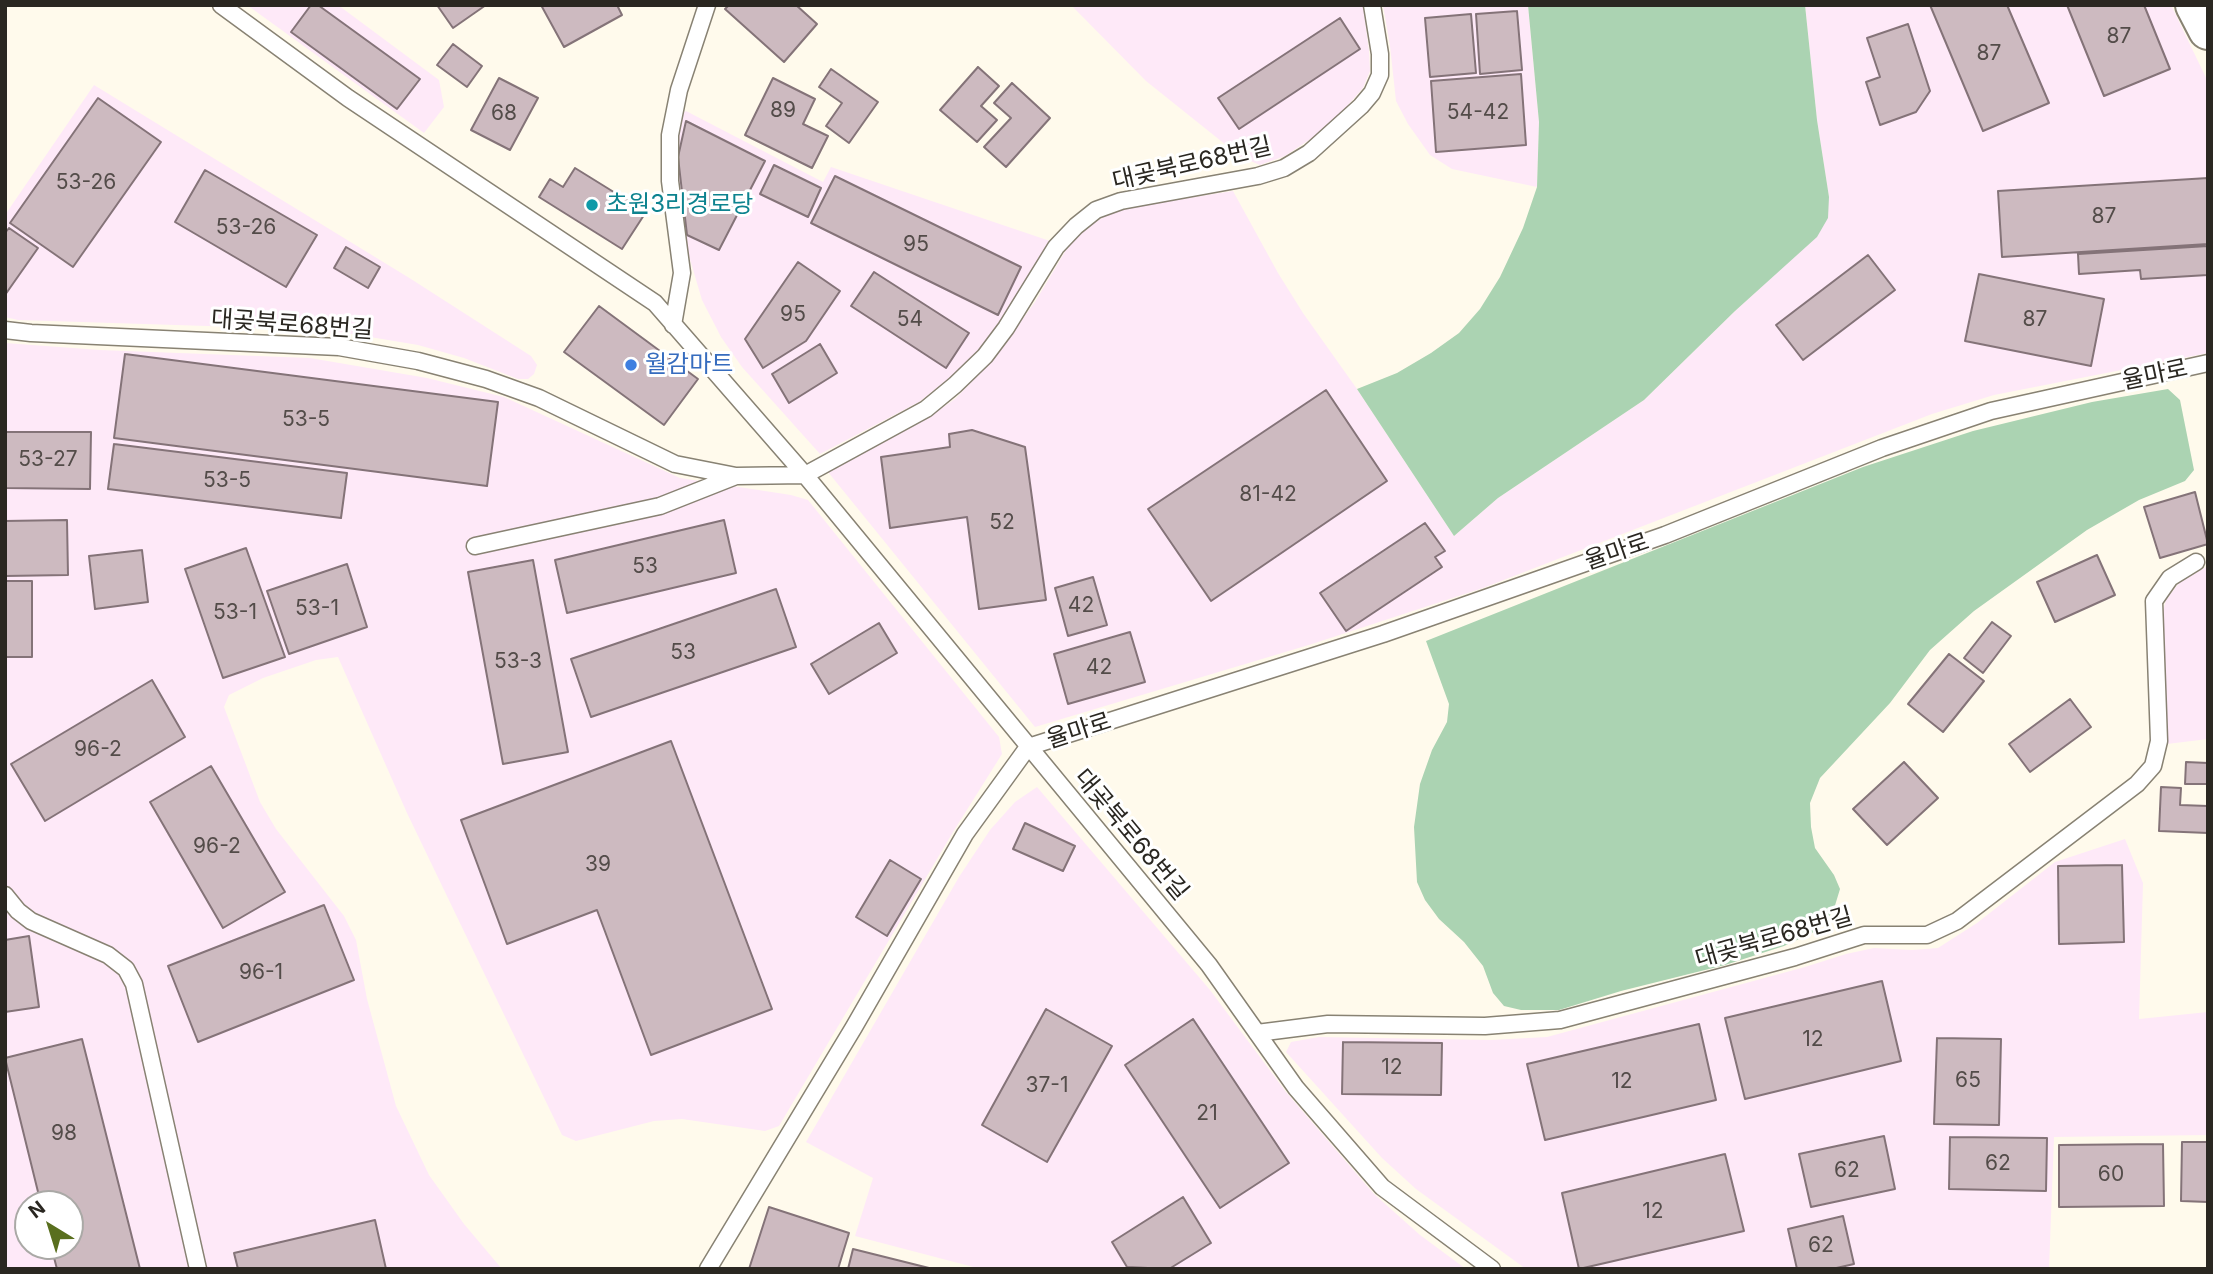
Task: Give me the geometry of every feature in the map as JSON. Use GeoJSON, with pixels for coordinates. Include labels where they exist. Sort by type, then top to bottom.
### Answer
{"type":"FeatureCollection","features":[{"type":"Feature","properties":{"kind":"street"},"geometry":{"type":"LineString","coordinates":[[2195,5],[2208,30]]}},
{"type":"Feature","properties":{"kind":"lane","name":"대곶북로68번길"},"geometry":{"type":"LineString","coordinates":[[221,5],[348,98],[655,303],[805,475],[1209,965],[1296,1087],[1382,1187],[1492,1269]]}},
{"type":"Feature","properties":{"kind":"lane"},"geometry":{"type":"LineString","coordinates":[[673,324],[682,273],[670,181],[670,135],[679,90],[708,5]]}},
{"type":"Feature","properties":{"kind":"lane","name":"대곶북로68번길"},"geometry":{"type":"LineString","coordinates":[[5,330],[339,347],[418,361],[486,379],[539,398],[676,464],[736,476],[805,475],[926,409],[956,385],[985,356],[1006,328],[1056,247],[1096,210],[1121,201],[1258,176],[1284,168],[1309,153],[1361,106],[1372,93],[1380,75],[1380,54],[1372,5]]}},
{"type":"Feature","properties":{"kind":"lane","name":"율마로"},"geometry":{"type":"LineString","coordinates":[[1028,747],[1396,629],[1665,535],[1882,448],[1991,411],[2208,363]]}},
{"type":"Feature","properties":{"kind":"lane"},"geometry":{"type":"LineString","coordinates":[[475,546],[660,506],[736,476]]}},
{"type":"Feature","properties":{"kind":"lane","name":"대곶북로68번길"},"geometry":{"type":"LineString","coordinates":[[1257,1033],[1328,1024],[1485,1026],[1560,1020],[1795,957],[1864,935],[1927,935],[1957,921],[2137,784],[2153,766],[2159,741],[2154,601],[2170,578],[2196,562]]}},
{"type":"Feature","properties":{"kind":"lane"},"geometry":{"type":"LineString","coordinates":[[708,1269],[854,1027],[965,834],[1028,747]]}},
{"type":"Feature","properties":{"kind":"lane"},"geometry":{"type":"LineString","coordinates":[[5,895],[18,911],[31,921],[108,955],[126,969],[134,984],[188,1235],[198,1269]]}},
{"type":"Feature","properties":{"kind":"shaded area"},"geometry":{"type":"Polygon","coordinates":[[[247,5],[338,5],[439,80],[444,107],[424,133],[247,5]]]}},
{"type":"Feature","properties":{"kind":"shaded area"},"geometry":{"type":"Polygon","coordinates":[[[1071,5],[1363,5],[1370,71],[1363,88],[1341,113],[1315,136],[1285,156],[1260,165],[1241,157],[1146,81],[1071,5]]]}},
{"type":"Feature","properties":{"kind":"shaded area"},"geometry":{"type":"Polygon","coordinates":[[[1383,5],[1528,5],[1539,122],[1537,187],[1452,169],[1430,155],[1396,101],[1383,5]]]}},
{"type":"Feature","properties":{"kind":"shaded area"},"geometry":{"type":"Polygon","coordinates":[[[1805,5],[2171,5],[2208,82],[2208,353],[1994,395],[1932,414],[1483,588],[1312,644],[1035,727],[828,472],[923,421],[955,399],[992,361],[1035,302],[1069,245],[1089,226],[1125,208],[1233,191],[1303,313],[1357,389],[1454,536],[1498,498],[1644,400],[1817,236],[1829,197],[1817,120],[1805,5]]]}},
{"type":"Feature","properties":{"kind":"shaded area"},"geometry":{"type":"Polygon","coordinates":[[[94,85],[411,279],[531,356],[537,365],[534,374],[528,379],[518,379],[464,358],[418,345],[352,334],[239,327],[18,320],[5,317],[5,215],[94,85]]]}},
{"type":"Feature","properties":{"kind":"shaded area"},"geometry":{"type":"Polygon","coordinates":[[[686,111],[823,182],[831,167],[1050,241],[1004,317],[979,351],[919,402],[820,454],[742,367],[721,337],[702,300],[684,239],[674,157],[681,115],[686,111]]]}},
{"type":"Feature","properties":{"kind":"shaded area"},"geometry":{"type":"Polygon","coordinates":[[[5,343],[100,350],[310,358],[427,378],[504,397],[680,478],[808,500],[999,737],[1002,754],[779,1126],[765,1131],[682,1119],[654,1121],[576,1141],[562,1135],[407,813],[338,657],[316,660],[263,678],[229,695],[224,707],[260,802],[276,829],[344,916],[356,940],[367,999],[396,1106],[429,1175],[464,1224],[502,1269],[5,1269],[5,343]]]}},
{"type":"Feature","properties":{"kind":"shaded area"},"geometry":{"type":"Polygon","coordinates":[[[2208,566],[2208,739],[2167,744],[2161,619],[2166,600],[2179,583],[2208,566]]]}},
{"type":"Feature","properties":{"kind":"shaded area"},"geometry":{"type":"Polygon","coordinates":[[[1037,787],[1210,990],[1286,1092],[1374,1194],[1420,1235],[1466,1269],[981,1269],[855,1236],[873,1178],[806,1142],[959,877],[990,830],[1015,802],[1037,787]]]}},
{"type":"Feature","properties":{"kind":"shaded area"},"geometry":{"type":"Polygon","coordinates":[[[2125,839],[2143,883],[2139,1019],[2208,1012],[2208,1135],[2054,1137],[2049,1269],[1526,1269],[1416,1189],[1382,1158],[1286,1052],[1291,1042],[1319,1037],[1491,1040],[1547,1037],[1846,954],[1874,948],[1938,948],[1977,923],[2055,862],[2125,839]]]}},
{"type":"Feature","properties":{"kind":"green space"},"geometry":{"type":"Polygon","coordinates":[[[1528,5],[1805,5],[1817,120],[1829,197],[1828,218],[1817,237],[1735,311],[1644,400],[1498,498],[1454,536],[1357,389],[1397,373],[1459,333],[1480,309],[1500,277],[1523,228],[1537,187],[1539,122],[1528,5]]]}},
{"type":"Feature","properties":{"kind":"green space"},"geometry":{"type":"Polygon","coordinates":[[[2168,389],[2180,400],[2194,470],[2185,481],[2139,500],[2087,530],[1974,611],[1930,650],[1890,703],[1820,778],[1810,803],[1811,827],[1815,848],[1834,875],[1840,889],[1833,912],[1812,933],[1784,946],[1725,965],[1621,991],[1559,1010],[1521,1010],[1504,1006],[1493,993],[1483,966],[1464,942],[1439,919],[1425,900],[1417,882],[1414,827],[1420,784],[1432,750],[1447,722],[1449,704],[1426,641],[1863,467],[1973,431],[2092,402],[2168,389]]]}},
{"type":"Feature","properties":{"kind":"building"},"geometry":{"type":"Polygon","coordinates":[[[311,5],[318,5],[420,79],[397,109],[291,32],[311,5]]]}},
{"type":"Feature","properties":{"kind":"building"},"geometry":{"type":"Polygon","coordinates":[[[437,5],[486,5],[453,28],[437,5]]]}},
{"type":"Feature","properties":{"kind":"building"},"geometry":{"type":"Polygon","coordinates":[[[541,5],[617,5],[622,15],[564,47],[541,5]]]}},
{"type":"Feature","properties":{"kind":"building"},"geometry":{"type":"Polygon","coordinates":[[[729,5],[796,5],[817,24],[784,62],[725,9],[729,5]]]}},
{"type":"Feature","properties":{"kind":"building"},"geometry":{"type":"Polygon","coordinates":[[[1930,5],[2007,5],[2049,103],[1983,131],[1930,5]]]}},
{"type":"Feature","properties":{"kind":"building"},"geometry":{"type":"Polygon","coordinates":[[[2067,5],[2144,5],[2170,69],[2104,96],[2067,5]]]}},
{"type":"Feature","properties":{"kind":"building"},"geometry":{"type":"Polygon","coordinates":[[[1517,11],[1522,70],[1480,74],[1476,14],[1517,11]]]}},
{"type":"Feature","properties":{"kind":"building"},"geometry":{"type":"Polygon","coordinates":[[[1471,14],[1476,73],[1430,77],[1425,18],[1471,14]]]}},
{"type":"Feature","properties":{"kind":"building"},"geometry":{"type":"Polygon","coordinates":[[[1340,18],[1360,49],[1239,129],[1218,98],[1340,18]]]}},
{"type":"Feature","properties":{"kind":"building"},"geometry":{"type":"Polygon","coordinates":[[[1908,24],[1930,91],[1916,112],[1880,125],[1866,82],[1880,77],[1867,38],[1908,24]]]}},
{"type":"Feature","properties":{"kind":"building"},"geometry":{"type":"Polygon","coordinates":[[[453,44],[482,66],[467,87],[437,65],[453,44]]]}},
{"type":"Feature","properties":{"kind":"building"},"geometry":{"type":"Polygon","coordinates":[[[978,67],[999,86],[981,106],[997,120],[977,142],[940,110],[978,67]]]}},
{"type":"Feature","properties":{"kind":"building"},"geometry":{"type":"Polygon","coordinates":[[[831,69],[878,102],[849,143],[826,126],[842,103],[819,87],[831,69]]]}},
{"type":"Feature","properties":{"kind":"building"},"geometry":{"type":"Polygon","coordinates":[[[1521,74],[1526,145],[1436,152],[1431,81],[1521,74]]]}},
{"type":"Feature","properties":{"kind":"building"},"geometry":{"type":"Polygon","coordinates":[[[499,78],[538,98],[510,150],[471,130],[499,78]]]}},
{"type":"Feature","properties":{"kind":"building"},"geometry":{"type":"Polygon","coordinates":[[[773,78],[815,99],[803,124],[828,136],[812,168],[745,135],[773,78]]]}},
{"type":"Feature","properties":{"kind":"building"},"geometry":{"type":"Polygon","coordinates":[[[1012,83],[1050,118],[1006,167],[984,147],[1011,118],[994,103],[1012,83]]]}},
{"type":"Feature","properties":{"kind":"building"},"geometry":{"type":"Polygon","coordinates":[[[98,98],[161,142],[73,267],[10,223],[98,98]]]}},
{"type":"Feature","properties":{"kind":"building"},"geometry":{"type":"Polygon","coordinates":[[[686,121],[765,161],[719,250],[687,235],[678,157],[686,121]]]}},
{"type":"Feature","properties":{"kind":"building"},"geometry":{"type":"Polygon","coordinates":[[[774,165],[821,188],[808,217],[760,194],[774,165]]]}},
{"type":"Feature","properties":{"kind":"building","name":"초원3리경로당"},"geometry":{"type":"Polygon","coordinates":[[[575,168],[646,212],[622,249],[539,197],[550,179],[563,187],[575,168]]]}},
{"type":"Feature","properties":{"kind":"building"},"geometry":{"type":"Polygon","coordinates":[[[205,170],[317,235],[286,287],[175,222],[205,170]]]}},
{"type":"Feature","properties":{"kind":"building"},"geometry":{"type":"Polygon","coordinates":[[[835,176],[1021,267],[998,315],[811,223],[835,176]]]}},
{"type":"Feature","properties":{"kind":"building"},"geometry":{"type":"Polygon","coordinates":[[[2208,178],[2208,244],[2002,257],[1998,191],[2208,178]]]}},
{"type":"Feature","properties":{"kind":"building"},"geometry":{"type":"Polygon","coordinates":[[[9,228],[38,248],[5,295],[5,233],[9,228]]]}},
{"type":"Feature","properties":{"kind":"building"},"geometry":{"type":"Polygon","coordinates":[[[2208,246],[2208,275],[2141,279],[2140,270],[2079,274],[2078,254],[2208,246]]]}},
{"type":"Feature","properties":{"kind":"building"},"geometry":{"type":"Polygon","coordinates":[[[346,247],[380,267],[368,288],[334,268],[346,247]]]}},
{"type":"Feature","properties":{"kind":"building"},"geometry":{"type":"Polygon","coordinates":[[[1868,255],[1895,290],[1803,360],[1776,325],[1868,255]]]}},
{"type":"Feature","properties":{"kind":"building"},"geometry":{"type":"Polygon","coordinates":[[[798,262],[840,291],[806,341],[763,368],[745,339],[798,262]]]}},
{"type":"Feature","properties":{"kind":"building"},"geometry":{"type":"Polygon","coordinates":[[[874,272],[969,333],[946,368],[851,306],[874,272]]]}},
{"type":"Feature","properties":{"kind":"building"},"geometry":{"type":"Polygon","coordinates":[[[1979,274],[2104,299],[2091,366],[1965,341],[1979,274]]]}},
{"type":"Feature","properties":{"kind":"building","name":"월감마트"},"geometry":{"type":"Polygon","coordinates":[[[599,306],[698,379],[664,425],[564,352],[599,306]]]}},
{"type":"Feature","properties":{"kind":"building"},"geometry":{"type":"Polygon","coordinates":[[[820,344],[837,373],[789,403],[772,374],[820,344]]]}},
{"type":"Feature","properties":{"kind":"building"},"geometry":{"type":"Polygon","coordinates":[[[125,354],[498,402],[487,486],[114,438],[125,354]]]}},
{"type":"Feature","properties":{"kind":"building"},"geometry":{"type":"Polygon","coordinates":[[[1326,390],[1387,481],[1211,601],[1148,509],[1326,390]]]}},
{"type":"Feature","properties":{"kind":"building"},"geometry":{"type":"Polygon","coordinates":[[[972,430],[1025,447],[1046,600],[979,609],[967,517],[890,528],[881,457],[950,447],[949,434],[972,430]]]}},
{"type":"Feature","properties":{"kind":"building"},"geometry":{"type":"Polygon","coordinates":[[[5,432],[91,432],[90,489],[5,488],[5,432]]]}},
{"type":"Feature","properties":{"kind":"building"},"geometry":{"type":"Polygon","coordinates":[[[114,444],[347,473],[341,518],[108,489],[114,444]]]}},
{"type":"Feature","properties":{"kind":"building"},"geometry":{"type":"Polygon","coordinates":[[[2195,492],[2208,544],[2160,558],[2144,507],[2195,492]]]}},
{"type":"Feature","properties":{"kind":"building"},"geometry":{"type":"Polygon","coordinates":[[[67,520],[68,575],[5,576],[5,521],[67,520]]]}},
{"type":"Feature","properties":{"kind":"building"},"geometry":{"type":"Polygon","coordinates":[[[724,520],[736,573],[567,613],[555,560],[724,520]]]}},
{"type":"Feature","properties":{"kind":"building"},"geometry":{"type":"Polygon","coordinates":[[[1425,523],[1445,551],[1435,557],[1442,567],[1346,631],[1320,593],[1425,523]]]}},
{"type":"Feature","properties":{"kind":"building"},"geometry":{"type":"Polygon","coordinates":[[[246,548],[285,657],[223,678],[185,569],[246,548]]]}},
{"type":"Feature","properties":{"kind":"building"},"geometry":{"type":"Polygon","coordinates":[[[142,550],[148,602],[95,609],[89,556],[142,550]]]}},
{"type":"Feature","properties":{"kind":"building"},"geometry":{"type":"Polygon","coordinates":[[[2097,555],[2115,595],[2055,622],[2037,582],[2097,555]]]}},
{"type":"Feature","properties":{"kind":"building"},"geometry":{"type":"Polygon","coordinates":[[[533,560],[568,752],[503,764],[468,572],[533,560]]]}},
{"type":"Feature","properties":{"kind":"building"},"geometry":{"type":"Polygon","coordinates":[[[347,564],[367,627],[289,654],[267,591],[347,564]]]}},
{"type":"Feature","properties":{"kind":"building"},"geometry":{"type":"Polygon","coordinates":[[[1093,577],[1107,625],[1068,636],[1055,588],[1093,577]]]}},
{"type":"Feature","properties":{"kind":"building"},"geometry":{"type":"Polygon","coordinates":[[[5,581],[32,581],[32,657],[5,657],[5,581]]]}},
{"type":"Feature","properties":{"kind":"building"},"geometry":{"type":"Polygon","coordinates":[[[776,589],[796,647],[591,717],[571,659],[776,589]]]}},
{"type":"Feature","properties":{"kind":"building"},"geometry":{"type":"Polygon","coordinates":[[[1992,622],[2011,636],[1983,673],[1964,658],[1992,622]]]}},
{"type":"Feature","properties":{"kind":"building"},"geometry":{"type":"Polygon","coordinates":[[[879,623],[897,653],[829,694],[811,664],[879,623]]]}},
{"type":"Feature","properties":{"kind":"building"},"geometry":{"type":"Polygon","coordinates":[[[1130,632],[1145,682],[1068,704],[1054,654],[1130,632]]]}},
{"type":"Feature","properties":{"kind":"building"},"geometry":{"type":"Polygon","coordinates":[[[1949,654],[1984,681],[1943,732],[1908,704],[1949,654]]]}},
{"type":"Feature","properties":{"kind":"building"},"geometry":{"type":"Polygon","coordinates":[[[152,680],[185,737],[45,821],[11,764],[152,680]]]}},
{"type":"Feature","properties":{"kind":"building"},"geometry":{"type":"Polygon","coordinates":[[[2070,699],[2091,727],[2030,772],[2009,744],[2070,699]]]}},
{"type":"Feature","properties":{"kind":"building"},"geometry":{"type":"Polygon","coordinates":[[[671,741],[772,1009],[651,1055],[597,910],[507,944],[461,820],[671,741]]]}},
{"type":"Feature","properties":{"kind":"building"},"geometry":{"type":"Polygon","coordinates":[[[1904,762],[1938,798],[1887,845],[1853,809],[1904,762]]]}},
{"type":"Feature","properties":{"kind":"building"},"geometry":{"type":"Polygon","coordinates":[[[2186,762],[2208,763],[2208,784],[2185,784],[2186,762]]]}},
{"type":"Feature","properties":{"kind":"building"},"geometry":{"type":"Polygon","coordinates":[[[211,766],[285,892],[223,928],[150,802],[211,766]]]}},
{"type":"Feature","properties":{"kind":"building"},"geometry":{"type":"Polygon","coordinates":[[[2161,787],[2181,788],[2180,805],[2208,806],[2208,833],[2159,831],[2161,787]]]}},
{"type":"Feature","properties":{"kind":"building"},"geometry":{"type":"Polygon","coordinates":[[[1025,823],[1075,846],[1063,871],[1013,849],[1025,823]]]}},
{"type":"Feature","properties":{"kind":"building"},"geometry":{"type":"Polygon","coordinates":[[[890,860],[921,879],[887,936],[856,917],[890,860]]]}},
{"type":"Feature","properties":{"kind":"building"},"geometry":{"type":"Polygon","coordinates":[[[2122,865],[2124,942],[2059,944],[2058,866],[2122,865]]]}},
{"type":"Feature","properties":{"kind":"building"},"geometry":{"type":"Polygon","coordinates":[[[324,905],[354,980],[198,1042],[168,966],[324,905]]]}},
{"type":"Feature","properties":{"kind":"building"},"geometry":{"type":"Polygon","coordinates":[[[29,936],[39,1007],[5,1012],[5,940],[29,936]]]}},
{"type":"Feature","properties":{"kind":"building"},"geometry":{"type":"Polygon","coordinates":[[[1882,981],[1901,1061],[1745,1099],[1725,1018],[1882,981]]]}},
{"type":"Feature","properties":{"kind":"building"},"geometry":{"type":"Polygon","coordinates":[[[1046,1009],[1112,1046],[1047,1162],[982,1125],[1046,1009]]]}},
{"type":"Feature","properties":{"kind":"building"},"geometry":{"type":"Polygon","coordinates":[[[1193,1019],[1289,1163],[1220,1208],[1125,1065],[1193,1019]]]}},
{"type":"Feature","properties":{"kind":"building"},"geometry":{"type":"Polygon","coordinates":[[[1699,1024],[1716,1100],[1545,1140],[1527,1064],[1699,1024]]]}},
{"type":"Feature","properties":{"kind":"building"},"geometry":{"type":"Polygon","coordinates":[[[1937,1038],[2001,1039],[1999,1125],[1934,1124],[1937,1038]]]}},
{"type":"Feature","properties":{"kind":"building"},"geometry":{"type":"Polygon","coordinates":[[[82,1039],[140,1269],[57,1269],[55,1260],[84,1260],[84,1190],[38,1190],[5,1058],[82,1039]]]}},
{"type":"Feature","properties":{"kind":"building"},"geometry":{"type":"Polygon","coordinates":[[[1343,1042],[1442,1043],[1441,1095],[1342,1094],[1343,1042]]]}},
{"type":"Feature","properties":{"kind":"building"},"geometry":{"type":"Polygon","coordinates":[[[1884,1136],[1895,1189],[1811,1207],[1799,1154],[1884,1136]]]}},
{"type":"Feature","properties":{"kind":"building"},"geometry":{"type":"Polygon","coordinates":[[[1950,1137],[2047,1138],[2046,1191],[1949,1189],[1950,1137]]]}},
{"type":"Feature","properties":{"kind":"building"},"geometry":{"type":"Polygon","coordinates":[[[2182,1142],[2208,1142],[2208,1202],[2181,1201],[2182,1142]]]}},
{"type":"Feature","properties":{"kind":"building"},"geometry":{"type":"Polygon","coordinates":[[[2163,1144],[2164,1206],[2059,1207],[2059,1145],[2163,1144]]]}},
{"type":"Feature","properties":{"kind":"building"},"geometry":{"type":"Polygon","coordinates":[[[1725,1154],[1744,1231],[1579,1269],[1562,1193],[1725,1154]]]}},
{"type":"Feature","properties":{"kind":"building"},"geometry":{"type":"Polygon","coordinates":[[[1183,1197],[1211,1243],[1169,1269],[1127,1267],[1112,1242],[1183,1197]]]}},
{"type":"Feature","properties":{"kind":"building"},"geometry":{"type":"Polygon","coordinates":[[[769,1207],[849,1233],[838,1269],[749,1269],[769,1207]]]}},
{"type":"Feature","properties":{"kind":"building"},"geometry":{"type":"Polygon","coordinates":[[[1843,1216],[1854,1264],[1832,1269],[1797,1269],[1788,1229],[1843,1216]]]}},
{"type":"Feature","properties":{"kind":"building"},"geometry":{"type":"Polygon","coordinates":[[[375,1220],[386,1269],[238,1269],[234,1253],[375,1220]]]}},
{"type":"Feature","properties":{"kind":"building"},"geometry":{"type":"Polygon","coordinates":[[[853,1249],[933,1269],[848,1269],[853,1249]]]}},
{"type":"Feature","properties":{"kind":"place","name":"초원3리경로당"},"geometry":{"type":"Point","coordinates":[592,205]}},
{"type":"Feature","properties":{"kind":"place","name":"월감마트"},"geometry":{"type":"Point","coordinates":[631,365]}}]}
